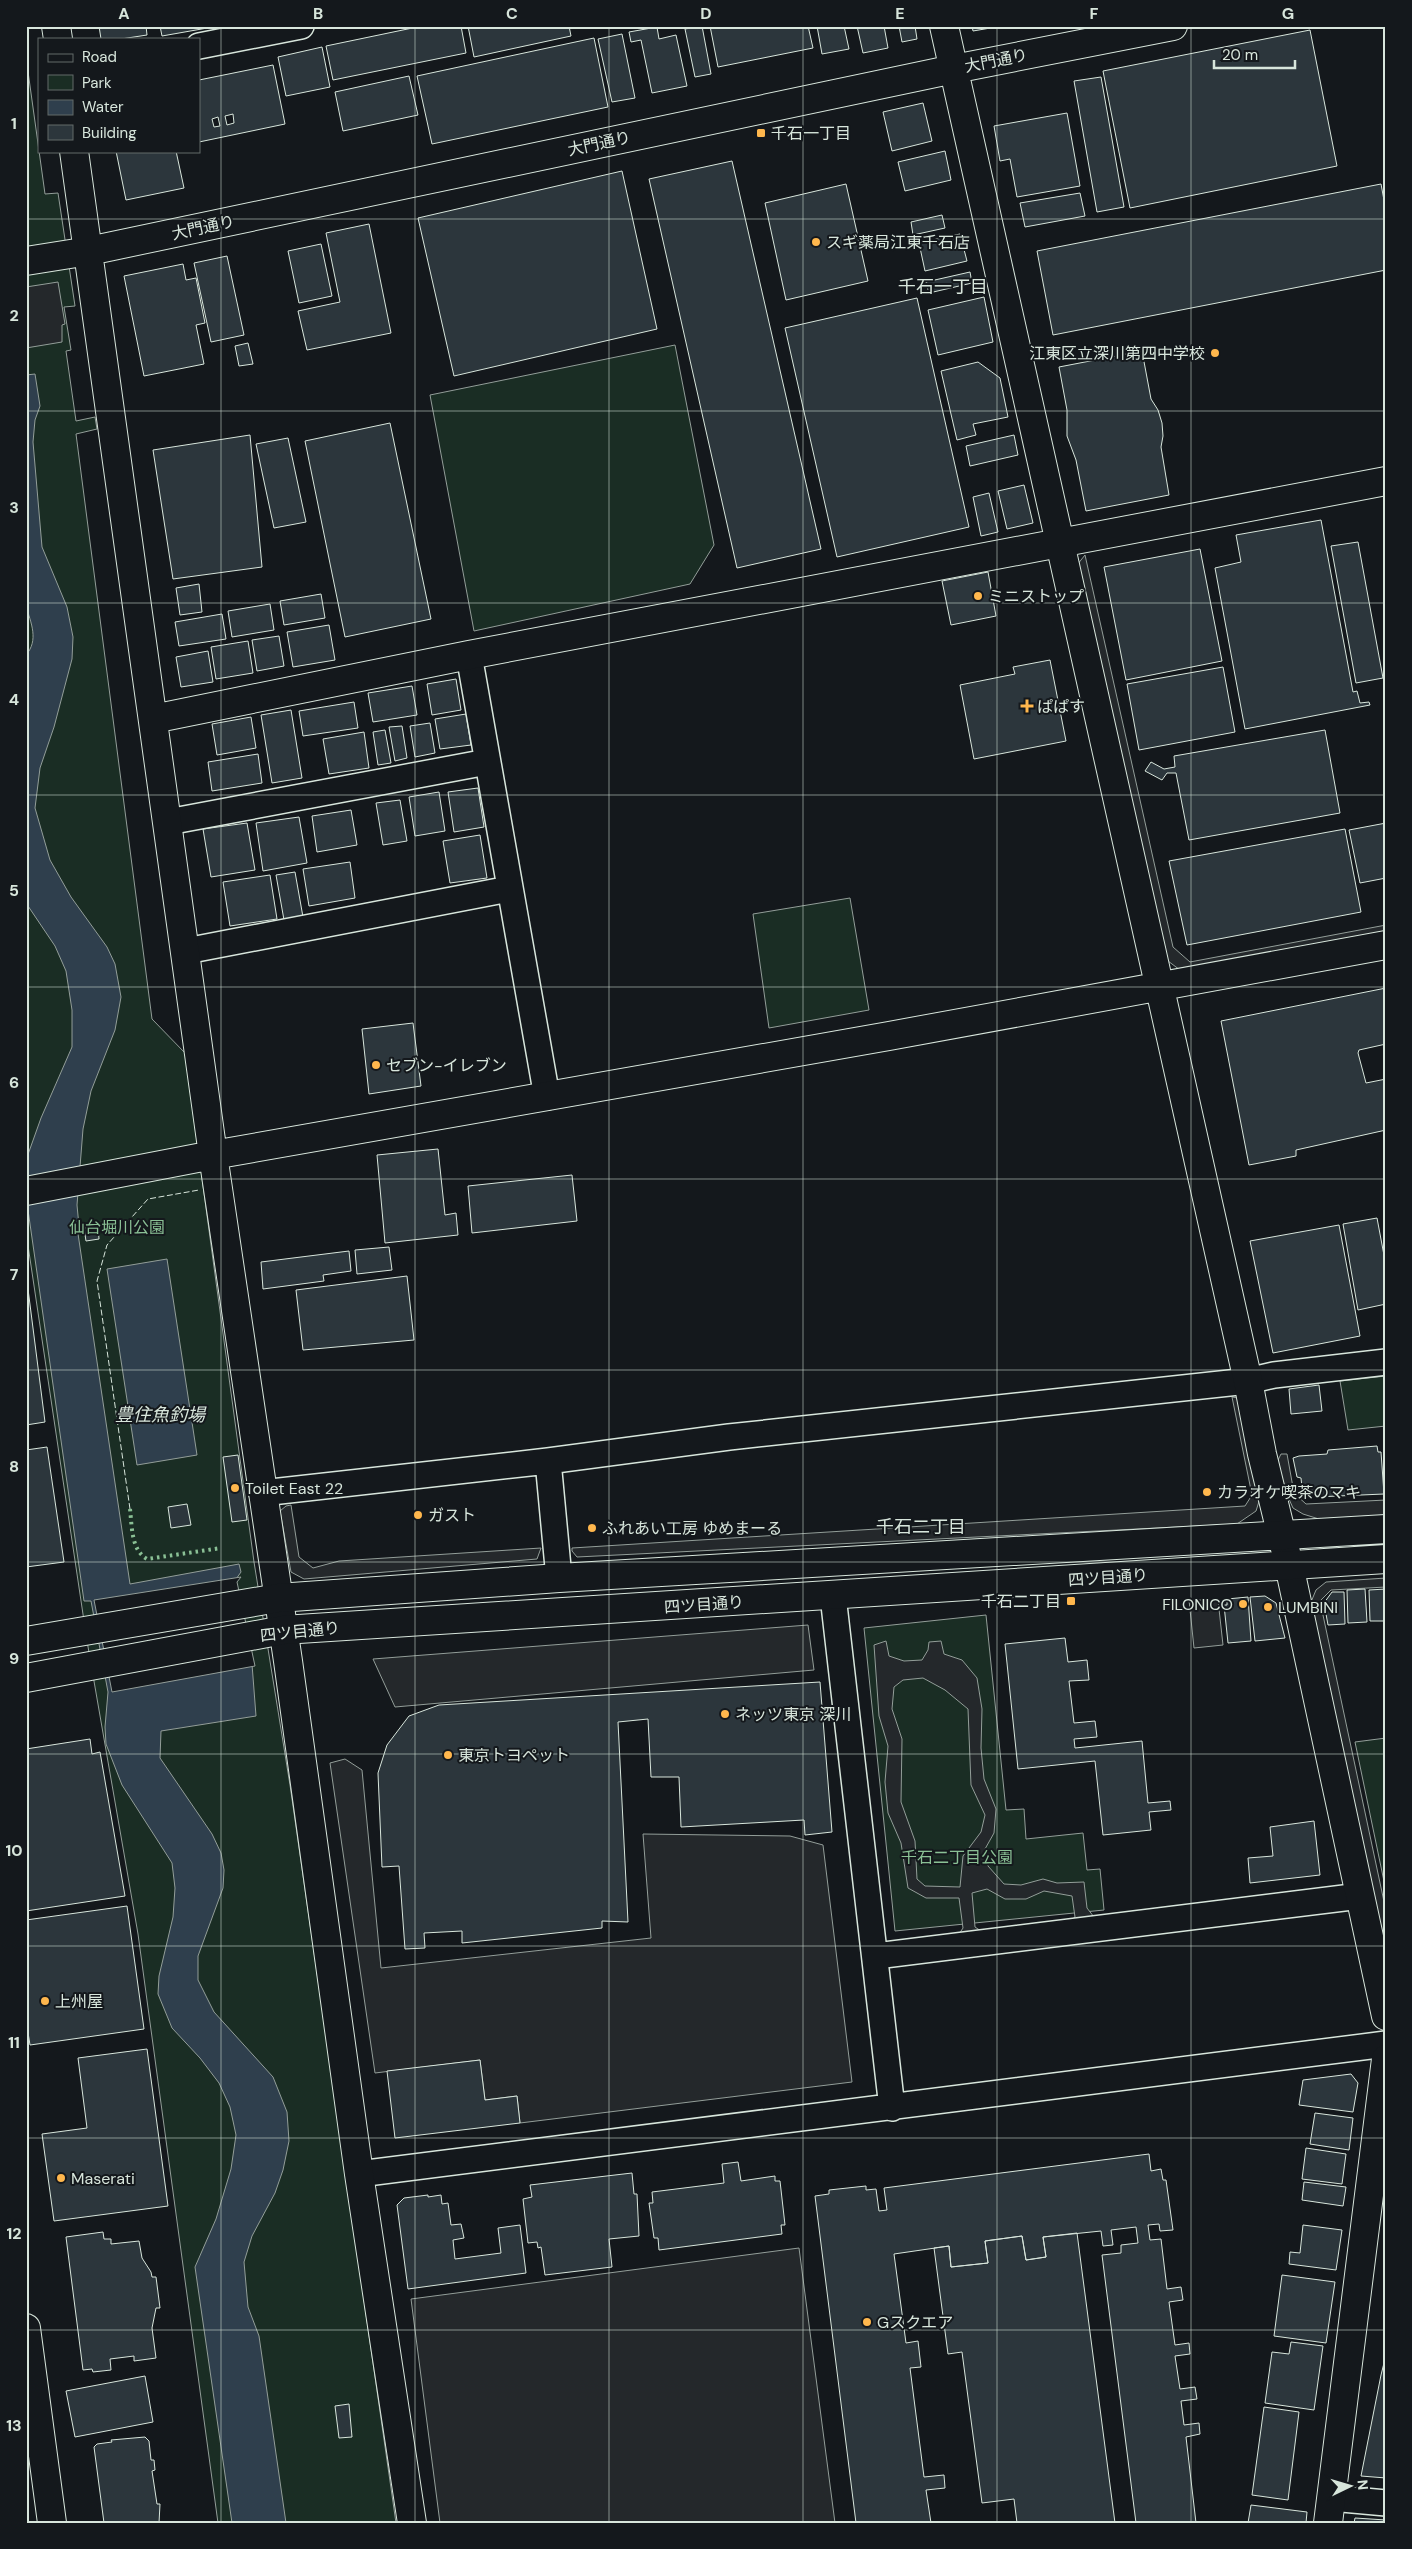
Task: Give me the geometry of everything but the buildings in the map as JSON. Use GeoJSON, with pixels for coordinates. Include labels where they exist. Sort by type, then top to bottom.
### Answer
{"type":"FeatureCollection","features":[{"type":"Feature","properties":{"kind":"street"},"geometry":{"type":"LineString","coordinates":[[200,46],[301,26]]}},
{"type":"Feature","properties":{"kind":"street"},"geometry":{"type":"LineString","coordinates":[[944,26],[1062,544],[1158,985],[1248,1380],[1262,1454],[1289,1565],[1386,2016]]}},
{"type":"Feature","properties":{"kind":"street","name":"大門通り"},"geometry":{"type":"LineString","coordinates":[[26,261],[89,251],[954,68],[1173,26]]}},
{"type":"Feature","properties":{"kind":"street"},"geometry":{"type":"LineString","coordinates":[[74,152],[213,1155],[262,1493],[268,1600],[412,2523]]}},
{"type":"Feature","properties":{"kind":"street"},"geometry":{"type":"LineString","coordinates":[[153,719],[469,655],[1062,544],[1386,480]]}},
{"type":"Feature","properties":{"kind":"street"},"geometry":{"type":"LineString","coordinates":[[469,655],[547,1096]]}},
{"type":"Feature","properties":{"kind":"street"},"geometry":{"type":"LineString","coordinates":[[168,822],[487,762]]}},
{"type":"Feature","properties":{"kind":"street"},"geometry":{"type":"LineString","coordinates":[[186,950],[509,889]]}},
{"type":"Feature","properties":{"kind":"street"},"geometry":{"type":"LineString","coordinates":[[26,1191],[213,1155],[1386,945]]}},
{"type":"Feature","properties":{"kind":"street"},"geometry":{"type":"LineString","coordinates":[[262,1493],[548,1461],[739,1436],[1248,1380],[1274,1375],[1386,1362]]}},
{"type":"Feature","properties":{"kind":"street"},"geometry":{"type":"LineString","coordinates":[[548,1461],[559,1578]]}},
{"type":"Feature","properties":{"kind":"street","name":"四ツ目通り"},"geometry":{"type":"LineString","coordinates":[[26,1641],[268,1600],[559,1578],[1386,1529]]}},
{"type":"Feature","properties":{"kind":"street","name":"四ツ目通り"},"geometry":{"type":"LineString","coordinates":[[26,1678],[273,1632],[1386,1559]]}},
{"type":"Feature","properties":{"kind":"street"},"geometry":{"type":"LineString","coordinates":[[833,1596],[876,1956],[892,2108]]}},
{"type":"Feature","properties":{"kind":"street"},"geometry":{"type":"LineString","coordinates":[[876,1956],[1360,1896]]}},
{"type":"Feature","properties":{"kind":"street"},"geometry":{"type":"LineString","coordinates":[[359,2174],[1386,2044]]}},
{"type":"Feature","properties":{"kind":"street"},"geometry":{"type":"LineString","coordinates":[[1386,2059],[1329,2510],[1386,2503]]}},
{"type":"Feature","properties":{"kind":"street"},"geometry":{"type":"LineString","coordinates":[[26,2328],[52,2523]]}},
{"type":"Feature","properties":{"kind":"green space","name":"仙台堀川公園"},"geometry":{"type":"Polygon","coordinates":[[[26,57],[45,194],[58,193],[75,306],[64,307],[71,350],[66,351],[76,421],[95,417],[97,429],[76,434],[152,1019],[185,1053],[254,1562],[290,1785],[396,2523],[218,2523],[138,1934],[87,1641],[26,1232],[26,57]]]}},
{"type":"Feature","properties":{"kind":"green space"},"geometry":{"type":"Polygon","coordinates":[[[675,345],[714,545],[690,584],[474,631],[430,395],[675,345]]]}},
{"type":"Feature","properties":{"kind":"green space"},"geometry":{"type":"Polygon","coordinates":[[[850,898],[869,1010],[769,1028],[753,914],[850,898]]]}},
{"type":"Feature","properties":{"kind":"green space"},"geometry":{"type":"Polygon","coordinates":[[[1386,1376],[1386,1426],[1348,1430],[1340,1381],[1386,1376]]]}},
{"type":"Feature","properties":{"kind":"green space","name":"千石二丁目公園"},"geometry":{"type":"Polygon","coordinates":[[[986,1615],[1006,1810],[1024,1809],[1026,1839],[1083,1833],[1087,1870],[1100,1869],[1104,1910],[895,1931],[864,1628],[986,1615]]]}},
{"type":"Feature","properties":{"kind":"green space"},"geometry":{"type":"Polygon","coordinates":[[[1386,1738],[1386,1891],[1355,1742],[1386,1738]]]}},
{"type":"Feature","properties":{"kind":"shaded area"},"geometry":{"type":"Polygon","coordinates":[[[58,282],[65,324],[62,325],[62,342],[26,348],[26,287],[58,282]]]}},
{"type":"Feature","properties":{"kind":"shaded area"},"geometry":{"type":"Polygon","coordinates":[[[1085,555],[1173,947],[1190,962],[1386,925],[1386,933],[1180,970],[1168,961],[1077,565],[1085,555]]]}},
{"type":"Feature","properties":{"kind":"shaded area"},"geometry":{"type":"Polygon","coordinates":[[[1232,1397],[1238,1398],[1261,1495],[1256,1511],[1237,1524],[577,1557],[572,1551],[572,1548],[1245,1506],[1252,1495],[1232,1397]]]}},
{"type":"Feature","properties":{"kind":"shaded area"},"geometry":{"type":"Polygon","coordinates":[[[1281,1454],[1287,1454],[1294,1493],[1306,1504],[1386,1500],[1386,1515],[1319,1519],[1303,1514],[1293,1508],[1284,1488],[1278,1460],[1281,1454]]]}},
{"type":"Feature","properties":{"kind":"shaded area"},"geometry":{"type":"Polygon","coordinates":[[[291,1505],[299,1557],[313,1568],[339,1561],[541,1548],[537,1559],[304,1579],[291,1572],[280,1511],[286,1506],[291,1505]]]}},
{"type":"Feature","properties":{"kind":"shaded area"},"geometry":{"type":"Polygon","coordinates":[[[1386,1578],[1386,1587],[1331,1590],[1320,1601],[1386,1911],[1386,1958],[1311,1602],[1316,1590],[1326,1582],[1386,1578]]]}},
{"type":"Feature","properties":{"kind":"shaded area"},"geometry":{"type":"Polygon","coordinates":[[[1189,1600],[1218,1600],[1223,1645],[1194,1648],[1189,1600]]]}},
{"type":"Feature","properties":{"kind":"shaded area"},"geometry":{"type":"Polygon","coordinates":[[[808,1625],[814,1670],[395,1707],[373,1659],[808,1625]]]}},
{"type":"Feature","properties":{"kind":"shaded area"},"geometry":{"type":"Polygon","coordinates":[[[886,1641],[889,1656],[904,1661],[922,1660],[928,1650],[929,1642],[941,1641],[944,1654],[962,1660],[977,1678],[982,1709],[981,1748],[984,1779],[996,1809],[994,1833],[985,1849],[988,1866],[1004,1884],[1021,1885],[1043,1879],[1057,1883],[1084,1882],[1087,1908],[1094,1917],[1070,1921],[1075,1917],[1072,1896],[1044,1891],[1026,1899],[1005,1899],[987,1889],[972,1893],[975,1927],[981,1931],[959,1934],[963,1928],[959,1898],[926,1898],[908,1888],[901,1843],[888,1813],[885,1782],[888,1746],[879,1716],[874,1645],[886,1641]],[[923,1678],[903,1680],[894,1687],[892,1709],[902,1739],[901,1802],[915,1841],[917,1879],[925,1886],[960,1887],[963,1856],[981,1832],[985,1815],[971,1785],[968,1709],[945,1690],[923,1678]]]}},
{"type":"Feature","properties":{"kind":"shaded area"},"geometry":{"type":"Polygon","coordinates":[[[345,1759],[362,1770],[381,1968],[651,1938],[643,1834],[790,1836],[823,1845],[852,2082],[520,2123],[517,2096],[485,2100],[480,2060],[375,2073],[330,1763],[345,1759]]]}},
{"type":"Feature","properties":{"kind":"shaded area"},"geometry":{"type":"Polygon","coordinates":[[[799,2248],[835,2523],[440,2523],[411,2299],[799,2248]]]}},
{"type":"Feature","properties":{"kind":"water"},"geometry":{"type":"Polygon","coordinates":[[[35,374],[40,406],[35,420],[33,442],[42,547],[67,607],[73,637],[72,659],[54,727],[40,768],[35,808],[50,860],[71,897],[107,947],[115,964],[121,997],[115,1030],[91,1091],[83,1129],[77,1205],[79,1226],[77,1227],[130,1584],[239,1564],[241,1572],[234,1582],[252,1664],[256,1716],[161,1731],[160,1758],[212,1834],[221,1853],[224,1870],[223,1888],[198,1956],[198,1980],[214,2012],[273,2077],[287,2112],[289,2141],[283,2170],[275,2193],[252,2236],[244,2262],[248,2307],[259,2336],[286,2523],[232,2523],[195,2267],[216,2219],[231,2169],[236,2135],[230,2107],[219,2083],[200,2058],[172,2028],[158,1994],[159,1976],[173,1917],[175,1888],[172,1863],[122,1785],[106,1744],[105,1727],[108,1692],[91,1601],[84,1601],[26,1196],[26,1160],[41,1118],[72,1047],[72,1010],[66,971],[55,946],[26,903],[26,655],[32,643],[33,631],[26,606],[26,375],[35,374]]]}},
{"type":"Feature","properties":{"kind":"water","name":"豊住魚釣場"},"geometry":{"type":"Polygon","coordinates":[[[167,1259],[197,1455],[137,1465],[107,1269],[167,1259]]]}},
{"type":"Feature","properties":{"kind":"pier"},"geometry":{"type":"Polygon","coordinates":[[[241,1577],[237,1582],[255,1666],[112,1692],[94,1600],[241,1577]]]}},
{"type":"Feature","properties":{"kind":"hedge"},"geometry":{"type":"LineString","coordinates":[[130,1509],[135,1544],[147,1559],[221,1548]]}},
{"type":"Feature","properties":{"kind":"fence"},"geometry":{"type":"LineString","coordinates":[[130,1509],[97,1281],[107,1245],[148,1199],[199,1190]]}},
{"type":"Feature","properties":{"kind":"place","name":"千石一丁目"},"geometry":{"type":"Point","coordinates":[761,133]}},
{"type":"Feature","properties":{"kind":"place","name":"スギ薬局江東千石店"},"geometry":{"type":"Point","coordinates":[816,242]}},
{"type":"Feature","properties":{"kind":"place","name":"江東区立深川第四中学校"},"geometry":{"type":"Point","coordinates":[1215,353]}},
{"type":"Feature","properties":{"kind":"place","name":"ミニストップ"},"geometry":{"type":"Point","coordinates":[978,596]}},
{"type":"Feature","properties":{"kind":"place","name":"ぱぱす"},"geometry":{"type":"Point","coordinates":[1027,706]}},
{"type":"Feature","properties":{"kind":"place","name":"セブン-イレブン"},"geometry":{"type":"Point","coordinates":[376,1065]}},
{"type":"Feature","properties":{"kind":"place","name":"Toilet East 22"},"geometry":{"type":"Point","coordinates":[235,1488]}},
{"type":"Feature","properties":{"kind":"place","name":"カラオケ喫茶のマキ"},"geometry":{"type":"Point","coordinates":[1207,1492]}},
{"type":"Feature","properties":{"kind":"place","name":"ガスト"},"geometry":{"type":"Point","coordinates":[418,1515]}},
{"type":"Feature","properties":{"kind":"place","name":"ふれあい工房 ゆめまーる"},"geometry":{"type":"Point","coordinates":[592,1528]}},
{"type":"Feature","properties":{"kind":"place","name":"千石二丁目"},"geometry":{"type":"Point","coordinates":[1071,1601]}},
{"type":"Feature","properties":{"kind":"place","name":"FILONICO"},"geometry":{"type":"Point","coordinates":[1243,1604]}},
{"type":"Feature","properties":{"kind":"place","name":"LUMBINI"},"geometry":{"type":"Point","coordinates":[1268,1607]}},
{"type":"Feature","properties":{"kind":"place","name":"ネッツ東京 深川"},"geometry":{"type":"Point","coordinates":[725,1714]}},
{"type":"Feature","properties":{"kind":"place","name":"東京トヨペット"},"geometry":{"type":"Point","coordinates":[448,1755]}},
{"type":"Feature","properties":{"kind":"place","name":"上州屋"},"geometry":{"type":"Point","coordinates":[45,2001]}},
{"type":"Feature","properties":{"kind":"place","name":"Maserati"},"geometry":{"type":"Point","coordinates":[61,2178]}},
{"type":"Feature","properties":{"kind":"place","name":"Gスクエア"},"geometry":{"type":"Point","coordinates":[867,2322]}},
{"type":"Feature","properties":{"kind":"district","name":"千石一丁目"},"geometry":{"type":"Point","coordinates":[943,287]}},
{"type":"Feature","properties":{"kind":"district","name":"千石二丁目"},"geometry":{"type":"Point","coordinates":[921,1527]}}]}
